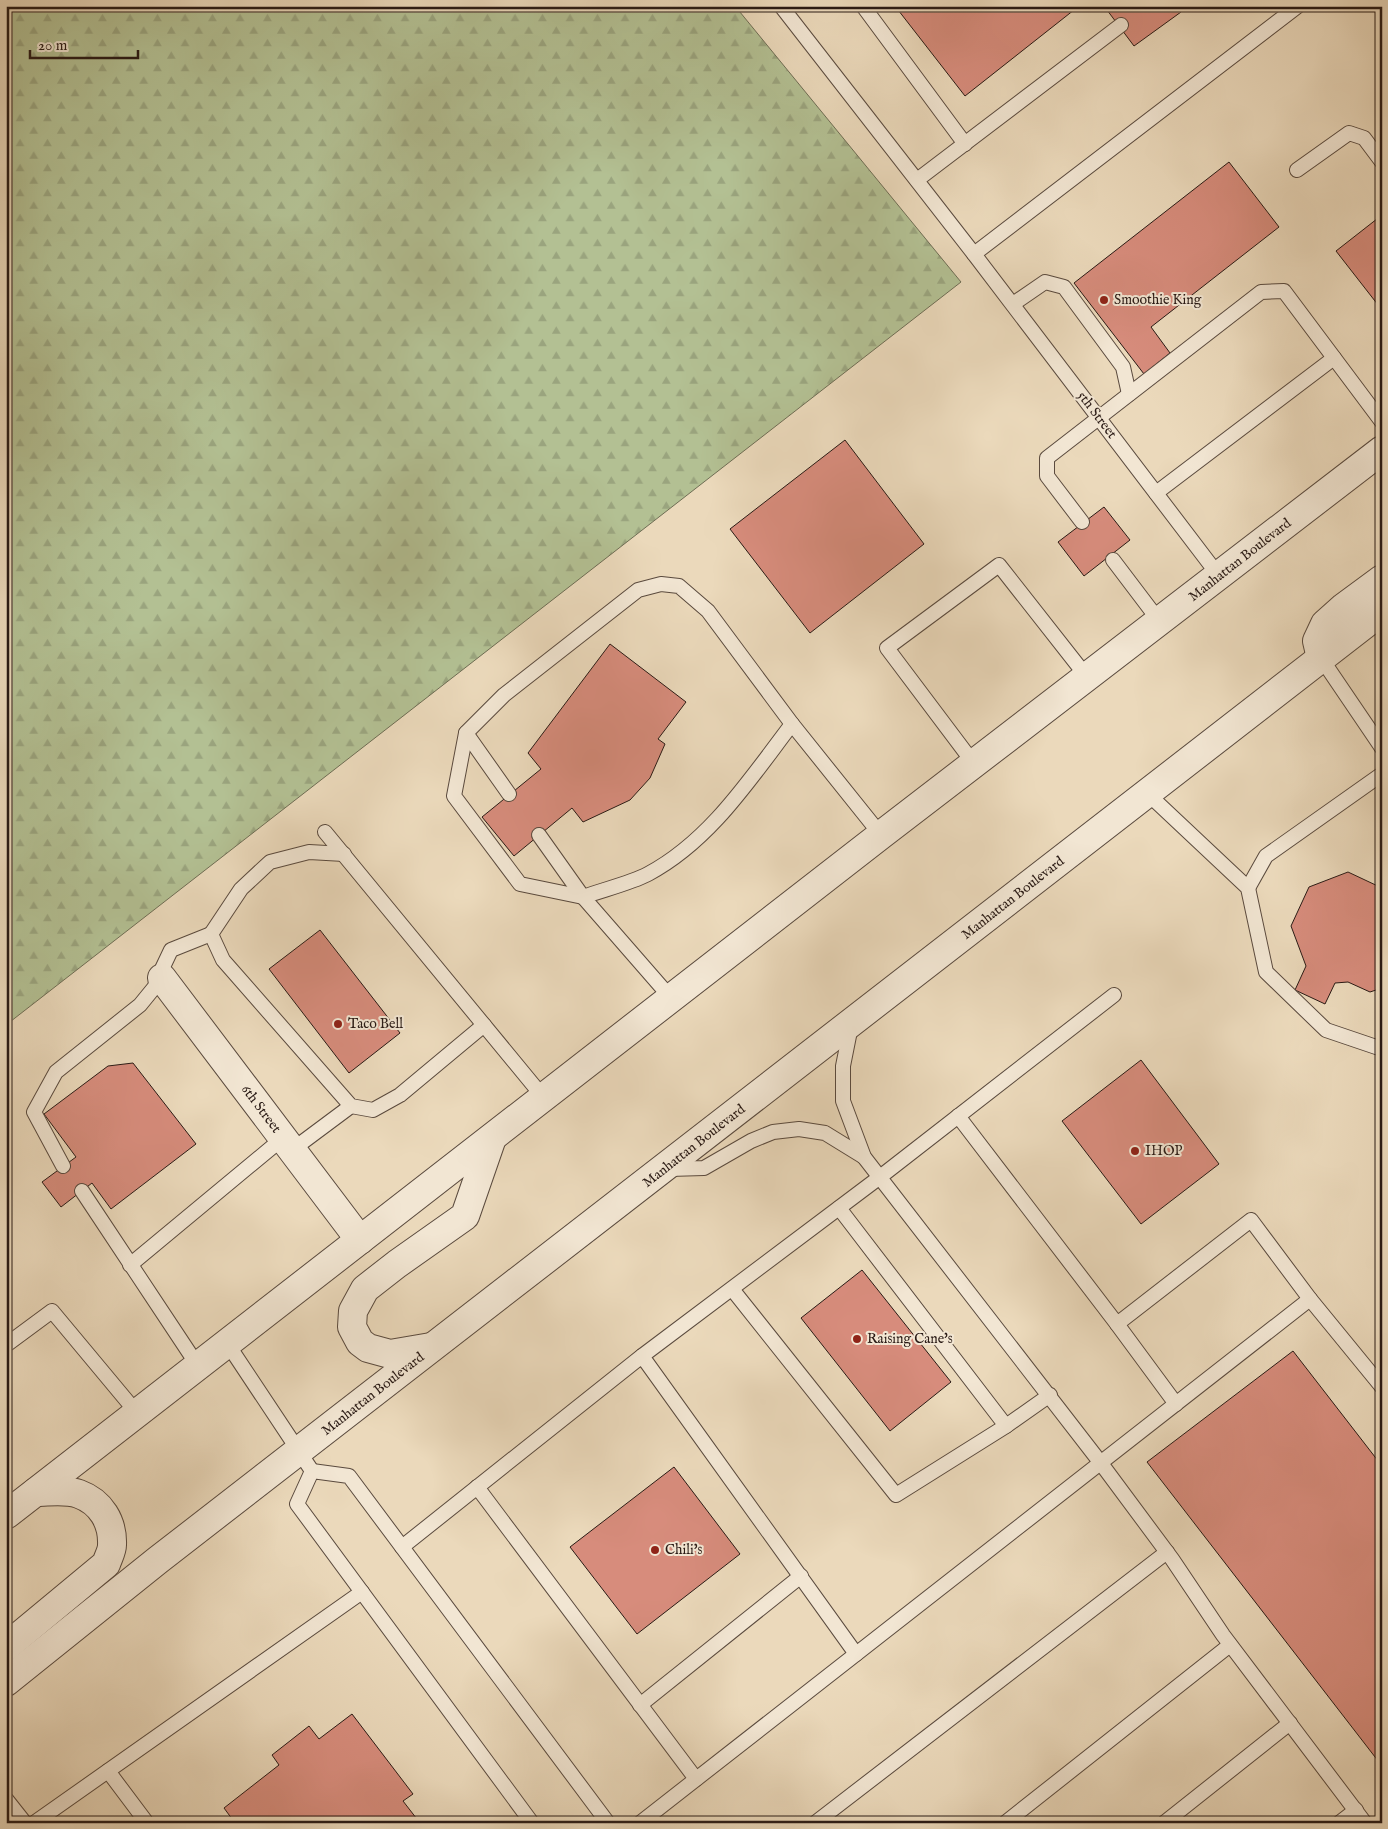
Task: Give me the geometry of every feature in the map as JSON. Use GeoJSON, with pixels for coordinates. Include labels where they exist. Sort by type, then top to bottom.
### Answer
{"type":"FeatureCollection","features":[{"type":"Feature","properties":{"kind":"street","name":"Manhattan Boulevard"},"geometry":{"type":"LineString","coordinates":[[6,1515],[881,835],[1382,450]]}},
{"type":"Feature","properties":{"kind":"street"},"geometry":{"type":"LineString","coordinates":[[1321,658],[1317,641],[1325,624],[1344,607],[1382,580]]}},
{"type":"Feature","properties":{"kind":"street","name":"Manhattan Boulevard"},"geometry":{"type":"LineString","coordinates":[[6,1682],[158,1560],[305,1461],[435,1346],[1382,611]]}},
{"type":"Feature","properties":{"kind":"street","name":"6th Street"},"geometry":{"type":"LineString","coordinates":[[162,978],[360,1240]]}},
{"type":"Feature","properties":{"kind":"street"},"geometry":{"type":"LineString","coordinates":[[435,1346],[390,1354],[368,1348],[360,1342],[352,1327],[353,1311],[365,1289],[464,1216],[492,1138]]}},
{"type":"Feature","properties":{"kind":"street"},"geometry":{"type":"LineString","coordinates":[[6,1647],[106,1564],[112,1547],[110,1523],[99,1506],[80,1494],[68,1491],[36,1492]]}},
{"type":"Feature","properties":{"kind":"lane","name":"5th Street"},"geometry":{"type":"LineString","coordinates":[[781,6],[1013,304],[1219,576]]}},
{"type":"Feature","properties":{"kind":"lane"},"geometry":{"type":"LineString","coordinates":[[863,6],[965,144]]}},
{"type":"Feature","properties":{"kind":"lane"},"geometry":{"type":"LineString","coordinates":[[974,254],[1298,6]]}},
{"type":"Feature","properties":{"kind":"lane"},"geometry":{"type":"LineString","coordinates":[[917,180],[1121,25]]}},
{"type":"Feature","properties":{"kind":"lane"},"geometry":{"type":"LineString","coordinates":[[1297,170],[1349,132],[1364,138],[1382,162]]}},
{"type":"Feature","properties":{"kind":"lane"},"geometry":{"type":"LineString","coordinates":[[1013,304],[1045,282],[1064,287],[1123,368],[1129,394]]}},
{"type":"Feature","properties":{"kind":"lane"},"geometry":{"type":"LineString","coordinates":[[1082,522],[1047,476],[1047,458],[1261,292],[1284,292],[1382,422]]}},
{"type":"Feature","properties":{"kind":"lane"},"geometry":{"type":"LineString","coordinates":[[1156,493],[1334,358]]}},
{"type":"Feature","properties":{"kind":"lane"},"geometry":{"type":"LineString","coordinates":[[1113,560],[1160,622]]}},
{"type":"Feature","properties":{"kind":"lane"},"geometry":{"type":"LineString","coordinates":[[975,764],[887,648],[999,565],[1087,677]]}},
{"type":"Feature","properties":{"kind":"lane"},"geometry":{"type":"LineString","coordinates":[[792,724],[722,814],[690,846],[647,875],[583,897],[520,884],[454,796],[466,733],[504,695],[638,590],[661,584],[680,586],[708,611],[792,724],[881,835]]}},
{"type":"Feature","properties":{"kind":"lane"},"geometry":{"type":"LineString","coordinates":[[1321,658],[1382,748]]}},
{"type":"Feature","properties":{"kind":"lane"},"geometry":{"type":"LineString","coordinates":[[466,733],[509,794]]}},
{"type":"Feature","properties":{"kind":"lane"},"geometry":{"type":"LineString","coordinates":[[1248,888],[1266,856],[1382,774]]}},
{"type":"Feature","properties":{"kind":"lane"},"geometry":{"type":"LineString","coordinates":[[1147,794],[1248,888],[1266,972],[1326,1030],[1382,1049]]}},
{"type":"Feature","properties":{"kind":"lane"},"geometry":{"type":"LineString","coordinates":[[325,832],[544,1098]]}},
{"type":"Feature","properties":{"kind":"lane"},"geometry":{"type":"LineString","coordinates":[[539,835],[583,897],[671,998]]}},
{"type":"Feature","properties":{"kind":"lane"},"geometry":{"type":"LineString","coordinates":[[63,1166],[34,1112],[56,1072],[140,1006],[162,978],[162,969],[172,950],[211,934],[241,889],[270,862],[309,852],[344,854]]}},
{"type":"Feature","properties":{"kind":"lane"},"geometry":{"type":"LineString","coordinates":[[211,934],[223,960],[351,1106],[373,1110],[400,1095],[484,1025]]}},
{"type":"Feature","properties":{"kind":"lane"},"geometry":{"type":"LineString","coordinates":[[402,1547],[642,1356],[880,1177],[1114,995]]}},
{"type":"Feature","properties":{"kind":"lane"},"geometry":{"type":"LineString","coordinates":[[851,1024],[843,1066],[843,1101],[864,1157],[1050,1395],[1166,1552],[1230,1645],[1365,1823]]}},
{"type":"Feature","properties":{"kind":"lane"},"geometry":{"type":"LineString","coordinates":[[130,1265],[287,1144],[351,1106]]}},
{"type":"Feature","properties":{"kind":"lane"},"geometry":{"type":"LineString","coordinates":[[958,1116],[1176,1404]]}},
{"type":"Feature","properties":{"kind":"lane"},"geometry":{"type":"LineString","coordinates":[[664,1169],[704,1168],[751,1140],[773,1132],[799,1129],[825,1134],[864,1157]]}},
{"type":"Feature","properties":{"kind":"lane"},"geometry":{"type":"LineString","coordinates":[[82,1191],[198,1366]]}},
{"type":"Feature","properties":{"kind":"lane"},"geometry":{"type":"LineString","coordinates":[[839,1208],[1006,1426]]}},
{"type":"Feature","properties":{"kind":"lane"},"geometry":{"type":"LineString","coordinates":[[1117,1324],[1252,1220],[1310,1299],[1382,1387]]}},
{"type":"Feature","properties":{"kind":"lane"},"geometry":{"type":"LineString","coordinates":[[732,1288],[896,1495],[1006,1426],[1050,1395]]}},
{"type":"Feature","properties":{"kind":"lane"},"geometry":{"type":"LineString","coordinates":[[640,1823],[1310,1299]]}},
{"type":"Feature","properties":{"kind":"lane"},"geometry":{"type":"LineString","coordinates":[[6,1345],[52,1311],[137,1413]]}},
{"type":"Feature","properties":{"kind":"lane"},"geometry":{"type":"LineString","coordinates":[[227,1343],[305,1461],[349,1476],[608,1823]]}},
{"type":"Feature","properties":{"kind":"lane"},"geometry":{"type":"LineString","coordinates":[[642,1356],[856,1654]]}},
{"type":"Feature","properties":{"kind":"lane"},"geometry":{"type":"LineString","coordinates":[[305,1461],[296,1504],[532,1823]]}},
{"type":"Feature","properties":{"kind":"lane"},"geometry":{"type":"LineString","coordinates":[[477,1487],[696,1779]]}},
{"type":"Feature","properties":{"kind":"lane"},"geometry":{"type":"LineString","coordinates":[[815,1823],[1166,1552]]}},
{"type":"Feature","properties":{"kind":"lane"},"geometry":{"type":"LineString","coordinates":[[640,1705],[801,1576]]}},
{"type":"Feature","properties":{"kind":"lane"},"geometry":{"type":"LineString","coordinates":[[34,1823],[362,1592]]}},
{"type":"Feature","properties":{"kind":"lane"},"geometry":{"type":"LineString","coordinates":[[1005,1823],[1230,1645]]}},
{"type":"Feature","properties":{"kind":"lane"},"geometry":{"type":"LineString","coordinates":[[1164,1823],[1290,1723]]}},
{"type":"Feature","properties":{"kind":"lane"},"geometry":{"type":"LineString","coordinates":[[108,1771],[147,1823]]}},
{"type":"Feature","properties":{"kind":"lane"},"geometry":{"type":"LineString","coordinates":[[6,1799],[25,1823]]}},
{"type":"Feature","properties":{"kind":"lane"},"geometry":{"type":"LineString","coordinates":[[1339,1823],[1356,1810]]}},
{"type":"Feature","properties":{"kind":"green space"},"geometry":{"type":"Polygon","coordinates":[[[6,6],[735,6],[961,282],[6,1025],[6,6]]]}},
{"type":"Feature","properties":{"kind":"building"},"geometry":{"type":"Polygon","coordinates":[[[895,6],[1079,6],[965,96],[895,6]]]}},
{"type":"Feature","properties":{"kind":"building"},"geometry":{"type":"Polygon","coordinates":[[[1104,6],[1176,6],[1181,12],[1134,46],[1104,6]]]}},
{"type":"Feature","properties":{"kind":"building"},"geometry":{"type":"Polygon","coordinates":[[[1229,162],[1279,227],[1151,327],[1170,353],[1144,374],[1074,283],[1229,162]]]}},
{"type":"Feature","properties":{"kind":"building"},"geometry":{"type":"Polygon","coordinates":[[[1382,215],[1382,310],[1336,251],[1382,215]]]}},
{"type":"Feature","properties":{"kind":"building"},"geometry":{"type":"Polygon","coordinates":[[[845,440],[924,544],[810,633],[730,529],[845,440]]]}},
{"type":"Feature","properties":{"kind":"building"},"geometry":{"type":"Polygon","coordinates":[[[1104,507],[1130,540],[1084,576],[1058,542],[1104,507]]]}},
{"type":"Feature","properties":{"kind":"building"},"geometry":{"type":"Polygon","coordinates":[[[610,644],[686,702],[658,739],[665,744],[650,778],[630,800],[583,822],[572,808],[514,856],[482,817],[541,769],[528,753],[610,644]]]}},
{"type":"Feature","properties":{"kind":"building"},"geometry":{"type":"Polygon","coordinates":[[[1348,872],[1382,888],[1382,988],[1370,992],[1348,982],[1335,983],[1325,1004],[1295,990],[1306,966],[1291,926],[1309,887],[1348,872]]]}},
{"type":"Feature","properties":{"kind":"building"},"geometry":{"type":"Polygon","coordinates":[[[320,930],[400,1033],[349,1073],[269,969],[320,930]]]}},
{"type":"Feature","properties":{"kind":"building"},"geometry":{"type":"Polygon","coordinates":[[[1141,1060],[1219,1164],[1141,1224],[1062,1121],[1141,1060]]]}},
{"type":"Feature","properties":{"kind":"building"},"geometry":{"type":"Polygon","coordinates":[[[133,1063],[196,1144],[111,1209],[92,1183],[61,1207],[42,1182],[76,1157],[44,1114],[108,1066],[133,1063]]]}},
{"type":"Feature","properties":{"kind":"building"},"geometry":{"type":"Polygon","coordinates":[[[862,1270],[951,1382],[890,1431],[801,1318],[862,1270]]]}},
{"type":"Feature","properties":{"kind":"building"},"geometry":{"type":"Polygon","coordinates":[[[1293,1351],[1382,1466],[1382,1766],[1147,1462],[1293,1351]]]}},
{"type":"Feature","properties":{"kind":"building","name":"Chili's"},"geometry":{"type":"Polygon","coordinates":[[[674,1467],[740,1554],[637,1634],[570,1547],[674,1467]]]}},
{"type":"Feature","properties":{"kind":"building"},"geometry":{"type":"Polygon","coordinates":[[[352,1714],[413,1794],[403,1801],[420,1823],[235,1823],[224,1808],[279,1765],[272,1755],[309,1726],[319,1739],[352,1714]]]}},
{"type":"Feature","properties":{"kind":"place","name":"Smoothie King"},"geometry":{"type":"Point","coordinates":[1104,300]}},
{"type":"Feature","properties":{"kind":"place","name":"Taco Bell"},"geometry":{"type":"Point","coordinates":[338,1024]}},
{"type":"Feature","properties":{"kind":"place","name":"IHOP"},"geometry":{"type":"Point","coordinates":[1135,1151]}},
{"type":"Feature","properties":{"kind":"place","name":"Raising Cane's"},"geometry":{"type":"Point","coordinates":[857,1339]}},
{"type":"Feature","properties":{"kind":"place","name":"Chili's"},"geometry":{"type":"Point","coordinates":[655,1550]}}]}
